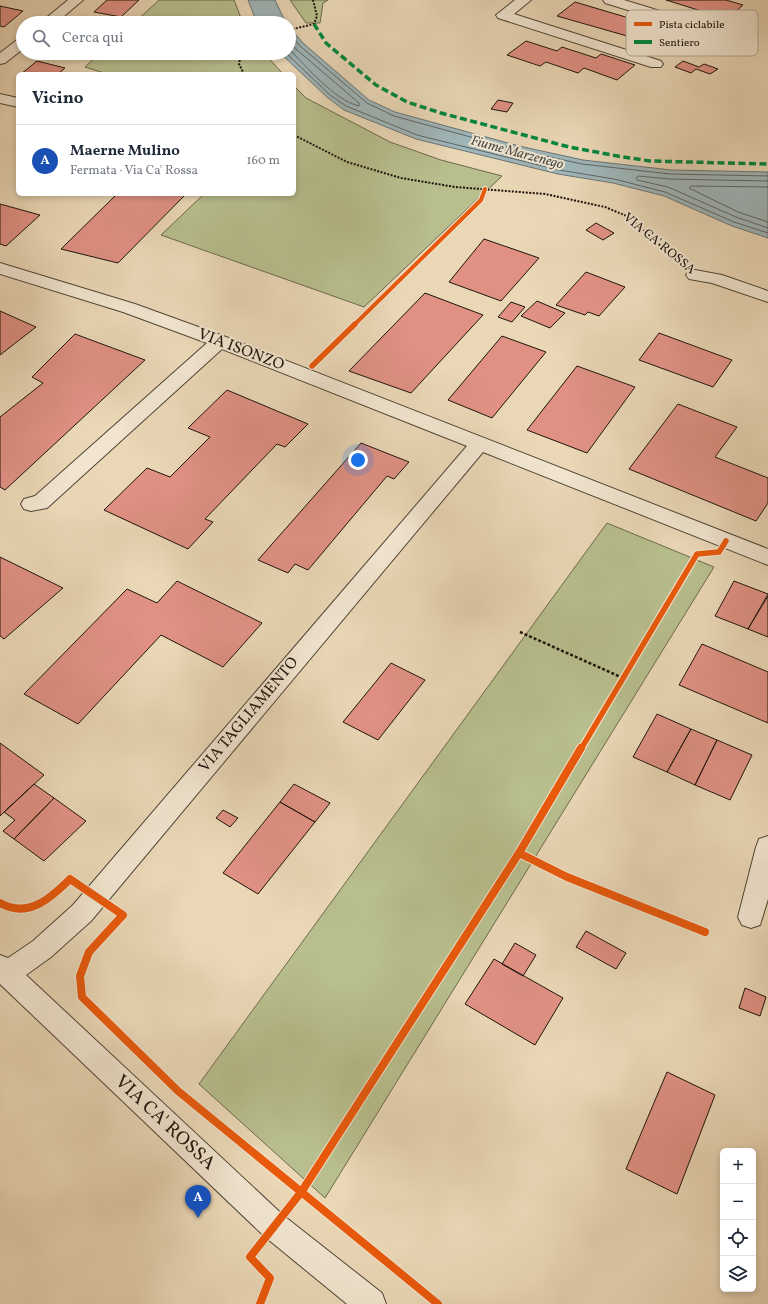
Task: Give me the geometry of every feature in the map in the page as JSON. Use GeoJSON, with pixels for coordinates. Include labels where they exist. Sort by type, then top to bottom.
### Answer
{"type":"FeatureCollection","features":[{"type":"Feature","properties":{"kind":"street"},"geometry":{"type":"LineString","coordinates":[[56,16],[76,0]]}},
{"type":"Feature","properties":{"kind":"street"},"geometry":{"type":"LineString","coordinates":[[524,0],[503,16],[626,55]]}},
{"type":"Feature","properties":{"kind":"street"},"geometry":{"type":"LineString","coordinates":[[610,0],[642,10]]}},
{"type":"Feature","properties":{"kind":"street"},"geometry":{"type":"LineString","coordinates":[[0,60],[16,47]]}},
{"type":"Feature","properties":{"kind":"street"},"geometry":{"type":"LineString","coordinates":[[630,56],[656,64]]}},
{"type":"Feature","properties":{"kind":"street"},"geometry":{"type":"LineString","coordinates":[[0,98],[16,102]]}},
{"type":"Feature","properties":{"kind":"street","name":"VIA ISONZO"},"geometry":{"type":"LineString","coordinates":[[0,268],[129,308],[220,341],[479,444]]}},
{"type":"Feature","properties":{"kind":"street","name":"VIA CA' ROSSA"},"geometry":{"type":"LineString","coordinates":[[695,275],[768,296]]}},
{"type":"Feature","properties":{"kind":"street"},"geometry":{"type":"LineString","coordinates":[[31,504],[40,503],[220,341]]}},
{"type":"Feature","properties":{"kind":"street"},"geometry":{"type":"LineString","coordinates":[[479,444],[768,557]]}},
{"type":"Feature","properties":{"kind":"street","name":"VIA TAGLIAMENTO"},"geometry":{"type":"LineString","coordinates":[[3,970],[42,949],[82,913],[479,444]]}},
{"type":"Feature","properties":{"kind":"street"},"geometry":{"type":"LineString","coordinates":[[751,917],[768,847]]}},
{"type":"Feature","properties":{"kind":"street","name":"VIA CA' ROSSA"},"geometry":{"type":"LineString","coordinates":[[3,970],[274,1226],[371,1304]]}},
{"type":"Feature","properties":{"kind":"path"},"geometry":{"type":"LineString","coordinates":[[296,29],[314,24],[317,16],[313,0]]}},
{"type":"Feature","properties":{"kind":"path"},"geometry":{"type":"LineString","coordinates":[[240,60],[239,64],[243,72]]}},
{"type":"Feature","properties":{"kind":"path"},"geometry":{"type":"LineString","coordinates":[[520,632],[623,678]]}},
{"type":"Feature","properties":{"kind":"green space"},"geometry":{"type":"Polygon","coordinates":[[[159,0],[234,0],[240,16],[142,16],[159,0]]]}},
{"type":"Feature","properties":{"kind":"green space"},"geometry":{"type":"Polygon","coordinates":[[[290,0],[328,0],[323,3],[320,23],[306,23],[290,0]]]}},
{"type":"Feature","properties":{"kind":"green space"},"geometry":{"type":"Polygon","coordinates":[[[92,60],[270,60],[281,72],[101,72],[85,67],[92,60]]]}},
{"type":"Feature","properties":{"kind":"green space"},"geometry":{"type":"Polygon","coordinates":[[[296,88],[306,98],[390,142],[441,160],[502,176],[364,307],[161,235],[202,196],[296,196],[296,88]]]}},
{"type":"Feature","properties":{"kind":"green space"},"geometry":{"type":"Polygon","coordinates":[[[607,523],[714,567],[325,1198],[199,1084],[607,523]]]}},
{"type":"Feature","properties":{"kind":"water"},"geometry":{"type":"Polygon","coordinates":[[[248,0],[275,0],[283,16],[254,16],[248,0]]]}},
{"type":"Feature","properties":{"kind":"water","name":"Fiume Marzenego"},"geometry":{"type":"Polygon","coordinates":[[[296,35],[303,43],[369,100],[395,112],[519,146],[583,160],[671,170],[768,172],[768,238],[732,226],[664,196],[613,183],[558,174],[416,139],[344,110],[328,98],[287,60],[296,60],[296,35]]]}},
{"type":"Feature","properties":{"kind":"building"},"geometry":{"type":"Polygon","coordinates":[[[107,0],[139,0],[122,16],[94,12],[107,0]]]}},
{"type":"Feature","properties":{"kind":"building"},"geometry":{"type":"Polygon","coordinates":[[[666,0],[726,0],[743,5],[737,10],[698,10],[666,0]]]}},
{"type":"Feature","properties":{"kind":"building"},"geometry":{"type":"Polygon","coordinates":[[[575,2],[626,17],[626,36],[557,16],[575,2]]]}},
{"type":"Feature","properties":{"kind":"building"},"geometry":{"type":"Polygon","coordinates":[[[0,6],[23,11],[4,27],[0,26],[0,6]]]}},
{"type":"Feature","properties":{"kind":"building"},"geometry":{"type":"Polygon","coordinates":[[[526,41],[557,51],[562,47],[596,58],[601,54],[635,65],[617,80],[584,68],[578,73],[546,62],[540,66],[507,55],[526,41]]]}},
{"type":"Feature","properties":{"kind":"building"},"geometry":{"type":"Polygon","coordinates":[[[37,61],[65,68],[60,72],[23,72],[37,61]]]}},
{"type":"Feature","properties":{"kind":"building"},"geometry":{"type":"Polygon","coordinates":[[[683,61],[699,67],[704,64],[718,69],[710,74],[696,69],[691,73],[675,67],[683,61]]]}},
{"type":"Feature","properties":{"kind":"building"},"geometry":{"type":"Polygon","coordinates":[[[498,100],[513,103],[507,112],[491,109],[498,100]]]}},
{"type":"Feature","properties":{"kind":"building"},"geometry":{"type":"Polygon","coordinates":[[[115,196],[184,196],[118,263],[61,249],[115,196]]]}},
{"type":"Feature","properties":{"kind":"building"},"geometry":{"type":"Polygon","coordinates":[[[0,204],[40,215],[6,246],[0,244],[0,204]]]}},
{"type":"Feature","properties":{"kind":"building"},"geometry":{"type":"Polygon","coordinates":[[[596,223],[614,233],[603,240],[586,230],[596,223]]]}},
{"type":"Feature","properties":{"kind":"building"},"geometry":{"type":"Polygon","coordinates":[[[484,239],[539,258],[501,301],[449,282],[484,239]]]}},
{"type":"Feature","properties":{"kind":"building"},"geometry":{"type":"Polygon","coordinates":[[[586,272],[625,287],[599,316],[588,312],[585,315],[556,305],[586,272]]]}},
{"type":"Feature","properties":{"kind":"building"},"geometry":{"type":"Polygon","coordinates":[[[425,293],[483,315],[411,393],[349,371],[425,293]]]}},
{"type":"Feature","properties":{"kind":"building"},"geometry":{"type":"Polygon","coordinates":[[[537,301],[565,313],[550,328],[521,316],[537,301]]]}},
{"type":"Feature","properties":{"kind":"building"},"geometry":{"type":"Polygon","coordinates":[[[511,302],[525,307],[512,322],[498,317],[511,302]]]}},
{"type":"Feature","properties":{"kind":"building"},"geometry":{"type":"Polygon","coordinates":[[[0,311],[36,327],[0,355],[0,311]]]}},
{"type":"Feature","properties":{"kind":"building"},"geometry":{"type":"Polygon","coordinates":[[[659,333],[732,360],[713,387],[639,360],[659,333]]]}},
{"type":"Feature","properties":{"kind":"building"},"geometry":{"type":"Polygon","coordinates":[[[75,334],[145,360],[5,490],[0,487],[0,417],[43,383],[32,377],[75,334]]]}},
{"type":"Feature","properties":{"kind":"building"},"geometry":{"type":"Polygon","coordinates":[[[502,336],[546,352],[492,418],[448,400],[502,336]]]}},
{"type":"Feature","properties":{"kind":"building"},"geometry":{"type":"Polygon","coordinates":[[[577,366],[635,387],[587,453],[527,430],[577,366]]]}},
{"type":"Feature","properties":{"kind":"building"},"geometry":{"type":"Polygon","coordinates":[[[227,390],[308,424],[285,447],[277,444],[205,519],[213,522],[188,549],[104,510],[147,468],[170,477],[210,437],[188,428],[227,390]]]}},
{"type":"Feature","properties":{"kind":"building"},"geometry":{"type":"Polygon","coordinates":[[[678,404],[737,427],[715,457],[768,478],[768,503],[756,521],[629,469],[678,404]]]}},
{"type":"Feature","properties":{"kind":"building"},"geometry":{"type":"Polygon","coordinates":[[[361,443],[409,462],[394,479],[387,476],[308,570],[295,564],[288,573],[258,560],[361,443]]]}},
{"type":"Feature","properties":{"kind":"building"},"geometry":{"type":"Polygon","coordinates":[[[0,557],[63,588],[4,639],[0,636],[0,557]]]}},
{"type":"Feature","properties":{"kind":"building"},"geometry":{"type":"Polygon","coordinates":[[[177,581],[262,623],[223,667],[161,635],[78,724],[24,694],[127,589],[157,603],[177,581]]]}},
{"type":"Feature","properties":{"kind":"building"},"geometry":{"type":"Polygon","coordinates":[[[734,581],[768,594],[748,629],[715,616],[734,581]]]}},
{"type":"Feature","properties":{"kind":"building"},"geometry":{"type":"Polygon","coordinates":[[[768,596],[768,637],[748,629],[768,596]]]}},
{"type":"Feature","properties":{"kind":"building"},"geometry":{"type":"Polygon","coordinates":[[[702,644],[768,672],[768,723],[679,685],[702,644]]]}},
{"type":"Feature","properties":{"kind":"building"},"geometry":{"type":"Polygon","coordinates":[[[391,663],[425,680],[378,740],[343,722],[391,663]]]}},
{"type":"Feature","properties":{"kind":"building"},"geometry":{"type":"Polygon","coordinates":[[[657,714],[691,729],[667,772],[633,757],[657,714]]]}},
{"type":"Feature","properties":{"kind":"building"},"geometry":{"type":"Polygon","coordinates":[[[691,729],[717,740],[695,785],[667,772],[691,729]]]}},
{"type":"Feature","properties":{"kind":"building"},"geometry":{"type":"Polygon","coordinates":[[[717,740],[752,755],[730,800],[695,785],[717,740]]]}},
{"type":"Feature","properties":{"kind":"building"},"geometry":{"type":"Polygon","coordinates":[[[0,743],[44,775],[0,816],[0,743]]]}},
{"type":"Feature","properties":{"kind":"building"},"geometry":{"type":"Polygon","coordinates":[[[34,784],[54,798],[14,839],[3,831],[15,820],[4,812],[34,784]]]}},
{"type":"Feature","properties":{"kind":"building"},"geometry":{"type":"Polygon","coordinates":[[[294,784],[330,803],[315,822],[280,802],[294,784]]]}},
{"type":"Feature","properties":{"kind":"building"},"geometry":{"type":"Polygon","coordinates":[[[54,798],[86,821],[44,861],[14,839],[54,798]]]}},
{"type":"Feature","properties":{"kind":"building"},"geometry":{"type":"Polygon","coordinates":[[[280,802],[315,822],[258,894],[223,873],[280,802]]]}},
{"type":"Feature","properties":{"kind":"building"},"geometry":{"type":"Polygon","coordinates":[[[223,810],[238,818],[230,827],[216,818],[223,810]]]}},
{"type":"Feature","properties":{"kind":"building"},"geometry":{"type":"Polygon","coordinates":[[[586,931],[626,953],[616,969],[576,947],[586,931]]]}},
{"type":"Feature","properties":{"kind":"building"},"geometry":{"type":"Polygon","coordinates":[[[515,943],[536,955],[523,976],[502,964],[515,943]]]}},
{"type":"Feature","properties":{"kind":"building"},"geometry":{"type":"Polygon","coordinates":[[[494,959],[563,998],[535,1045],[465,1004],[494,959]]]}},
{"type":"Feature","properties":{"kind":"building"},"geometry":{"type":"Polygon","coordinates":[[[745,988],[766,997],[760,1016],[739,1008],[745,988]]]}},
{"type":"Feature","properties":{"kind":"building"},"geometry":{"type":"Polygon","coordinates":[[[667,1072],[715,1095],[677,1194],[626,1169],[667,1072]]]}},
{"type":"Feature","properties":{"kind":"marked path"},"geometry":{"type":"LineString","coordinates":[[314,24],[326,43],[376,85],[407,102],[441,113],[569,147],[623,157],[650,161],[768,164]]}},
{"type":"Feature","properties":{"kind":"cycle path"},"geometry":{"type":"LineString","coordinates":[[312,366],[481,200],[485,189]]}},
{"type":"Feature","properties":{"kind":"cycle path"},"geometry":{"type":"LineString","coordinates":[[260,1304],[270,1278],[250,1257],[302,1191],[519,853],[697,554],[719,552],[726,541]]}},
{"type":"Feature","properties":{"kind":"cycle path"},"geometry":{"type":"LineString","coordinates":[[519,853],[567,877],[705,932]]}},
{"type":"Feature","properties":{"kind":"cycle path"},"geometry":{"type":"LineString","coordinates":[[0,903],[15,908],[29,908],[36,906],[48,900],[70,879],[123,915],[89,952],[80,976],[82,997],[178,1091],[438,1304]]}},
{"type":"Feature","properties":{"kind":"place","name":"Maerne Mulino"},"geometry":{"type":"Point","coordinates":[198,1218]}}]}
